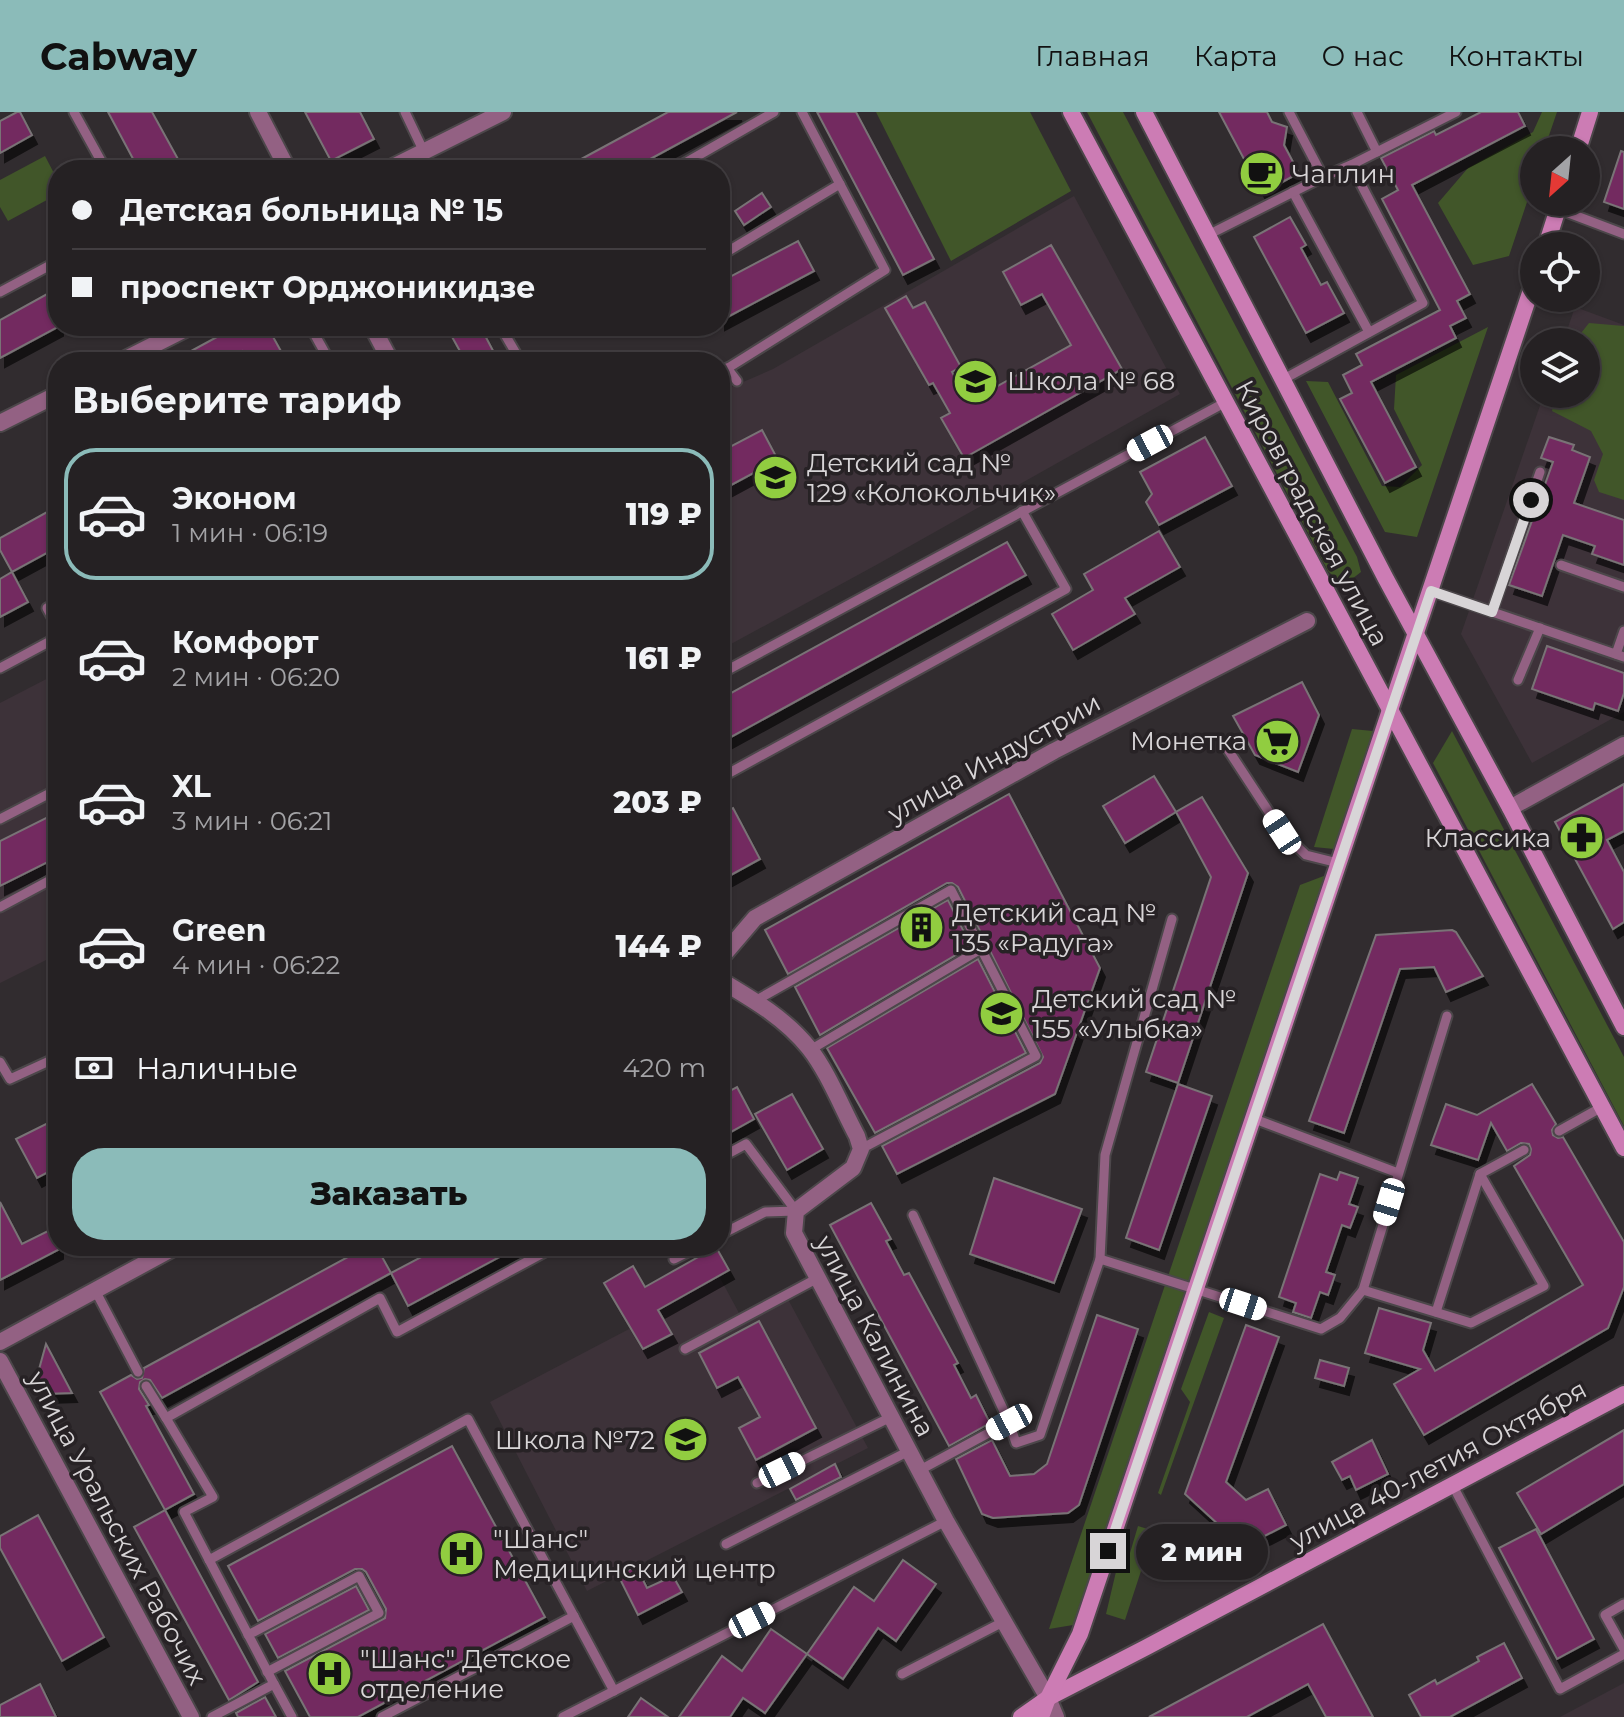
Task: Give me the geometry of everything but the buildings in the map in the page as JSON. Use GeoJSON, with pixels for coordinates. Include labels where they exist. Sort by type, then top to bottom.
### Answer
{"type":"FeatureCollection","features":[{"type":"Feature","properties":{"kind":"main road","name":"Кировградская улица"},"geometry":{"type":"LineString","coordinates":[[1071,112],[1624,1148]]}},
{"type":"Feature","properties":{"kind":"main road","name":"Кировградская улица"},"geometry":{"type":"LineString","coordinates":[[1144,112],[1624,1027]]}},
{"type":"Feature","properties":{"kind":"main road"},"geometry":{"type":"LineString","coordinates":[[1582,136],[1590,112]]}},
{"type":"Feature","properties":{"kind":"main road"},"geometry":{"type":"LineString","coordinates":[[1041,1717],[1080,1634],[1338,863],[1392,712],[1524,312]]}},
{"type":"Feature","properties":{"kind":"main road","name":"улица 40-летия Октября"},"geometry":{"type":"LineString","coordinates":[[1021,1717],[1048,1698],[1624,1394]]}},
{"type":"Feature","properties":{"kind":"street"},"geometry":{"type":"LineString","coordinates":[[258,112],[283,160]]}},
{"type":"Feature","properties":{"kind":"street"},"geometry":{"type":"LineString","coordinates":[[408,160],[503,112]]}},
{"type":"Feature","properties":{"kind":"street"},"geometry":{"type":"LineString","coordinates":[[153,352],[176,336]]}},
{"type":"Feature","properties":{"kind":"street"},"geometry":{"type":"LineString","coordinates":[[0,423],[48,399]]}},
{"type":"Feature","properties":{"kind":"street","name":"улица Индустрии"},"geometry":{"type":"LineString","coordinates":[[730,947],[755,918],[1054,751],[1307,621]]}},
{"type":"Feature","properties":{"kind":"street"},"geometry":{"type":"LineString","coordinates":[[1510,808],[1624,745]]}},
{"type":"Feature","properties":{"kind":"street"},"geometry":{"type":"LineString","coordinates":[[730,986],[786,1023],[810,1050],[861,1149]]}},
{"type":"Feature","properties":{"kind":"street","name":"улица Калинина"},"geometry":{"type":"LineString","coordinates":[[861,1149],[853,1168],[796,1211],[794,1233],[946,1521],[1056,1717]]}},
{"type":"Feature","properties":{"kind":"street"},"geometry":{"type":"LineString","coordinates":[[0,1342],[158,1256]]}},
{"type":"Feature","properties":{"kind":"street","name":"улица Уральских Рабочих"},"geometry":{"type":"LineString","coordinates":[[0,1361],[187,1716]]}},
{"type":"Feature","properties":{"kind":"lane"},"geometry":{"type":"LineString","coordinates":[[74,112],[100,160]]}},
{"type":"Feature","properties":{"kind":"lane"},"geometry":{"type":"LineString","coordinates":[[405,112],[424,152]]}},
{"type":"Feature","properties":{"kind":"lane"},"geometry":{"type":"LineString","coordinates":[[690,160],[774,112]]}},
{"type":"Feature","properties":{"kind":"lane"},"geometry":{"type":"LineString","coordinates":[[730,366],[885,270],[802,112]]}},
{"type":"Feature","properties":{"kind":"lane"},"geometry":{"type":"LineString","coordinates":[[1289,112],[1323,177]]}},
{"type":"Feature","properties":{"kind":"lane"},"geometry":{"type":"LineString","coordinates":[[1357,112],[1377,152]]}},
{"type":"Feature","properties":{"kind":"lane"},"geometry":{"type":"LineString","coordinates":[[1208,235],[1456,112]]}},
{"type":"Feature","properties":{"kind":"lane"},"geometry":{"type":"LineString","coordinates":[[1282,380],[1423,303],[1351,165]]}},
{"type":"Feature","properties":{"kind":"lane"},"geometry":{"type":"LineString","coordinates":[[730,250],[840,184]]}},
{"type":"Feature","properties":{"kind":"lane"},"geometry":{"type":"LineString","coordinates":[[1293,192],[1369,332]]}},
{"type":"Feature","properties":{"kind":"lane"},"geometry":{"type":"LineString","coordinates":[[1582,216],[1624,234]]}},
{"type":"Feature","properties":{"kind":"lane"},"geometry":{"type":"LineString","coordinates":[[0,292],[48,266]]}},
{"type":"Feature","properties":{"kind":"lane"},"geometry":{"type":"LineString","coordinates":[[730,375],[737,381]]}},
{"type":"Feature","properties":{"kind":"lane"},"geometry":{"type":"LineString","coordinates":[[730,669],[1226,402]]}},
{"type":"Feature","properties":{"kind":"lane"},"geometry":{"type":"LineString","coordinates":[[1492,612],[1540,472]]}},
{"type":"Feature","properties":{"kind":"lane"},"geometry":{"type":"LineString","coordinates":[[730,773],[1066,589],[1022,511]]}},
{"type":"Feature","properties":{"kind":"lane"},"geometry":{"type":"LineString","coordinates":[[1561,565],[1624,587]]}},
{"type":"Feature","properties":{"kind":"lane"},"geometry":{"type":"LineString","coordinates":[[1431,591],[1620,656],[1624,631]]}},
{"type":"Feature","properties":{"kind":"lane"},"geometry":{"type":"LineString","coordinates":[[1518,680],[1540,628]]}},
{"type":"Feature","properties":{"kind":"lane"},"geometry":{"type":"LineString","coordinates":[[0,668],[48,642]]}},
{"type":"Feature","properties":{"kind":"lane"},"geometry":{"type":"LineString","coordinates":[[1223,742],[1282,832],[1306,855],[1338,863]]}},
{"type":"Feature","properties":{"kind":"lane"},"geometry":{"type":"LineString","coordinates":[[0,819],[48,794]]}},
{"type":"Feature","properties":{"kind":"lane"},"geometry":{"type":"LineString","coordinates":[[0,907],[48,881]]}},
{"type":"Feature","properties":{"kind":"lane"},"geometry":{"type":"LineString","coordinates":[[755,1001],[951,890],[1036,1056],[861,1149]]}},
{"type":"Feature","properties":{"kind":"lane"},"geometry":{"type":"LineString","coordinates":[[913,1215],[1016,1443],[1040,1435],[1100,1259],[1105,1155],[1172,919]]}},
{"type":"Feature","properties":{"kind":"lane"},"geometry":{"type":"LineString","coordinates":[[810,1050],[981,949]]}},
{"type":"Feature","properties":{"kind":"lane"},"geometry":{"type":"LineString","coordinates":[[1100,1259],[1321,1329],[1340,1318],[1363,1290],[1447,1016]]}},
{"type":"Feature","properties":{"kind":"lane"},"geometry":{"type":"LineString","coordinates":[[0,1062],[10,1079],[48,1062]]}},
{"type":"Feature","properties":{"kind":"lane"},"geometry":{"type":"LineString","coordinates":[[1559,1131],[1602,1107]]}},
{"type":"Feature","properties":{"kind":"lane"},"geometry":{"type":"LineString","coordinates":[[1252,1118],[1398,1173]]}},
{"type":"Feature","properties":{"kind":"lane"},"geometry":{"type":"LineString","coordinates":[[730,1153],[746,1144],[796,1211]]}},
{"type":"Feature","properties":{"kind":"lane"},"geometry":{"type":"LineString","coordinates":[[1436,1312],[1480,1174],[1524,1150]]}},
{"type":"Feature","properties":{"kind":"lane"},"geometry":{"type":"LineString","coordinates":[[1363,1290],[1471,1323],[1544,1286],[1480,1174]]}},
{"type":"Feature","properties":{"kind":"lane"},"geometry":{"type":"LineString","coordinates":[[730,1230],[765,1212],[796,1211]]}},
{"type":"Feature","properties":{"kind":"lane"},"geometry":{"type":"LineString","coordinates":[[166,1418],[380,1298],[397,1332],[538,1256]]}},
{"type":"Feature","properties":{"kind":"lane"},"geometry":{"type":"LineString","coordinates":[[674,1259],[680,1256]]}},
{"type":"Feature","properties":{"kind":"lane"},"geometry":{"type":"LineString","coordinates":[[685,1349],[818,1278]]}},
{"type":"Feature","properties":{"kind":"lane"},"geometry":{"type":"LineString","coordinates":[[95,1290],[138,1372]]}},
{"type":"Feature","properties":{"kind":"lane"},"geometry":{"type":"LineString","coordinates":[[146,1386],[213,1497],[184,1512],[292,1717]]}},
{"type":"Feature","properties":{"kind":"lane"},"geometry":{"type":"LineString","coordinates":[[757,1483],[891,1417]]}},
{"type":"Feature","properties":{"kind":"lane"},"geometry":{"type":"LineString","coordinates":[[209,1560],[468,1419],[614,1691]]}},
{"type":"Feature","properties":{"kind":"lane"},"geometry":{"type":"LineString","coordinates":[[920,1470],[1009,1422]]}},
{"type":"Feature","properties":{"kind":"lane"},"geometry":{"type":"LineString","coordinates":[[726,1544],[909,1451]]}},
{"type":"Feature","properties":{"kind":"lane"},"geometry":{"type":"LineString","coordinates":[[1452,1484],[1560,1689],[1624,1652],[1605,1615],[1624,1604]]}},
{"type":"Feature","properties":{"kind":"lane"},"geometry":{"type":"LineString","coordinates":[[563,1717],[946,1521]]}},
{"type":"Feature","properties":{"kind":"lane"},"geometry":{"type":"LineString","coordinates":[[248,1635],[359,1576],[379,1613],[267,1672]]}},
{"type":"Feature","properties":{"kind":"lane"},"geometry":{"type":"LineString","coordinates":[[382,1717],[574,1616]]}},
{"type":"Feature","properties":{"kind":"lane"},"geometry":{"type":"LineString","coordinates":[[902,1674],[1003,1622]]}},
{"type":"Feature","properties":{"kind":"lane"},"geometry":{"type":"LineString","coordinates":[[212,1717],[274,1684]]}},
{"type":"Feature","properties":{"kind":"shaded area","name":"Школа № 68"},"geometry":{"type":"Polygon","coordinates":[[[1074,196],[1180,394],[730,645],[730,388],[773,369],[1074,196]]]}},
{"type":"Feature","properties":{"kind":"shaded area"},"geometry":{"type":"Polygon","coordinates":[[[1573,312],[1589,312],[1624,325],[1624,712],[1532,763],[1461,634],[1539,408],[1600,408],[1600,328],[1568,328],[1573,312]]]}},
{"type":"Feature","properties":{"kind":"shaded area"},"geometry":{"type":"Polygon","coordinates":[[[48,678],[48,959],[0,983],[0,703],[48,678]]]}},
{"type":"Feature","properties":{"kind":"shaded area","name":"Школа №72"},"geometry":{"type":"Polygon","coordinates":[[[719,1276],[739,1313],[783,1290],[868,1448],[587,1591],[490,1402],[631,1328],[671,1333],[658,1310],[719,1276]]]}},
{"type":"Feature","properties":{"kind":"shaded area"},"geometry":{"type":"Polygon","coordinates":[[[1624,1683],[1624,1717],[1560,1717],[1624,1683]]]}},
{"type":"Feature","properties":{"kind":"green space"},"geometry":{"type":"Polygon","coordinates":[[[876,112],[1030,112],[1071,191],[951,261],[876,112]]]}},
{"type":"Feature","properties":{"kind":"green space"},"geometry":{"type":"Polygon","coordinates":[[[1087,112],[1123,112],[1357,557],[1361,572],[1352,579],[1340,583],[1328,571],[1087,112]]]}},
{"type":"Feature","properties":{"kind":"green space"},"geometry":{"type":"Polygon","coordinates":[[[1542,112],[1557,112],[1549,136],[1526,136],[1533,132],[1542,112]]]}},
{"type":"Feature","properties":{"kind":"green space"},"geometry":{"type":"Polygon","coordinates":[[[1520,139],[1522,216],[1509,256],[1473,265],[1438,203],[1468,168],[1520,139]]]}},
{"type":"Feature","properties":{"kind":"green space"},"geometry":{"type":"Polygon","coordinates":[[[45,156],[48,162],[48,199],[8,221],[0,207],[0,180],[45,156]]]}},
{"type":"Feature","properties":{"kind":"green space"},"geometry":{"type":"Polygon","coordinates":[[[1589,323],[1624,326],[1624,500],[1599,492],[1594,480],[1603,454],[1591,431],[1552,411],[1553,408],[1600,408],[1600,328],[1585,328],[1589,323]]]}},
{"type":"Feature","properties":{"kind":"green space"},"geometry":{"type":"Polygon","coordinates":[[[1488,327],[1417,537],[1385,532],[1306,381],[1328,382],[1382,486],[1400,487],[1422,465],[1394,409],[1396,375],[1488,327]]]}},
{"type":"Feature","properties":{"kind":"green space"},"geometry":{"type":"Polygon","coordinates":[[[1352,729],[1373,731],[1334,849],[1314,847],[1352,729]]]}},
{"type":"Feature","properties":{"kind":"green space"},"geometry":{"type":"Polygon","coordinates":[[[1452,731],[1624,1057],[1624,1126],[1433,763],[1452,731]]]}},
{"type":"Feature","properties":{"kind":"green space"},"geometry":{"type":"Polygon","coordinates":[[[1329,874],[1073,1625],[1049,1629],[1300,885],[1329,874]]]}},
{"type":"Feature","properties":{"kind":"green space"},"geometry":{"type":"Polygon","coordinates":[[[1209,1312],[1224,1318],[1161,1495],[1158,1493],[1190,1402],[1181,1389],[1209,1312]]]}},
{"type":"Feature","properties":{"kind":"green space"},"geometry":{"type":"Polygon","coordinates":[[[1138,1526],[1154,1531],[1125,1620],[1106,1614],[1119,1559],[1130,1553],[1138,1526]]]}},
{"type":"Feature","properties":{"kind":"place","name":"Чаплин"},"geometry":{"type":"Point","coordinates":[1261,174]}},
{"type":"Feature","properties":{"kind":"place","name":"Школа № 68"},"geometry":{"type":"Point","coordinates":[976,381]}},
{"type":"Feature","properties":{"kind":"place","name":"Детский сад № 129 «Колокольчик»"},"geometry":{"type":"Point","coordinates":[776,478]}},
{"type":"Feature","properties":{"kind":"place","name":"Монетка"},"geometry":{"type":"Point","coordinates":[1278,741]}},
{"type":"Feature","properties":{"kind":"place","name":"Классика"},"geometry":{"type":"Point","coordinates":[1582,838]}},
{"type":"Feature","properties":{"kind":"place","name":"Детский сад № 135 «Радуга»"},"geometry":{"type":"Point","coordinates":[921,928]}},
{"type":"Feature","properties":{"kind":"place","name":"Детский сад № 155 «Улыбка»"},"geometry":{"type":"Point","coordinates":[1001,1014]}},
{"type":"Feature","properties":{"kind":"place","name":"Школа №72"},"geometry":{"type":"Point","coordinates":[686,1440]}},
{"type":"Feature","properties":{"kind":"place","name":"\"Шанс\" Медицинский центр"},"geometry":{"type":"Point","coordinates":[462,1554]}},
{"type":"Feature","properties":{"kind":"place","name":"\"Шанс\" Детское отделение"},"geometry":{"type":"Point","coordinates":[329,1674]}},
{"type":"Feature","properties":{"kind":"route"},"geometry":{"type":"LineString","coordinates":[[1108,1551],[1431,591],[1492,612],[1531,500]]}}]}
